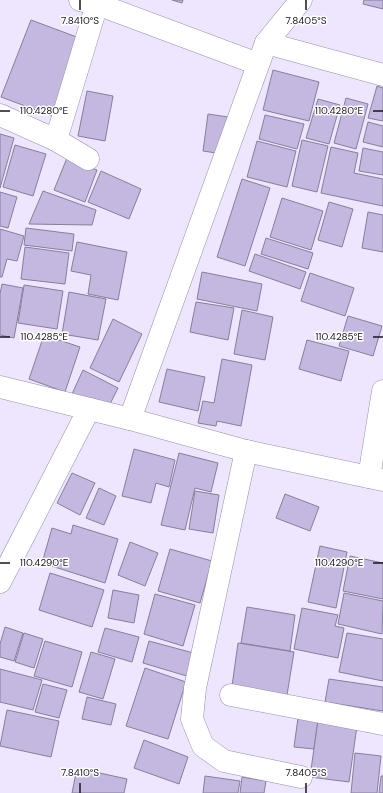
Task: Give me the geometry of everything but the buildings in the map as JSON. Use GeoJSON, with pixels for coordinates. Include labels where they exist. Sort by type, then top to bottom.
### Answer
{"type":"FeatureCollection","features":[{"type":"Feature","properties":{"kind":"street"},"geometry":{"type":"LineString","coordinates":[[130,419],[208,207],[266,43],[301,0]]}},
{"type":"Feature","properties":{"kind":"street"},"geometry":{"type":"LineString","coordinates":[[56,140],[89,2],[258,64]]}},
{"type":"Feature","properties":{"kind":"street"},"geometry":{"type":"LineString","coordinates":[[266,43],[383,75]]}},
{"type":"Feature","properties":{"kind":"street"},"geometry":{"type":"LineString","coordinates":[[0,115],[56,140],[88,159]]}},
{"type":"Feature","properties":{"kind":"street"},"geometry":{"type":"LineString","coordinates":[[0,387],[130,419],[246,451],[376,478],[383,391]]}},
{"type":"Feature","properties":{"kind":"street"},"geometry":{"type":"LineString","coordinates":[[0,582],[89,409]]}},
{"type":"Feature","properties":{"kind":"street"},"geometry":{"type":"LineString","coordinates":[[246,451],[195,688],[192,719],[203,746],[224,760],[301,777]]}},
{"type":"Feature","properties":{"kind":"street"},"geometry":{"type":"LineString","coordinates":[[231,695],[383,724]]}}]}
